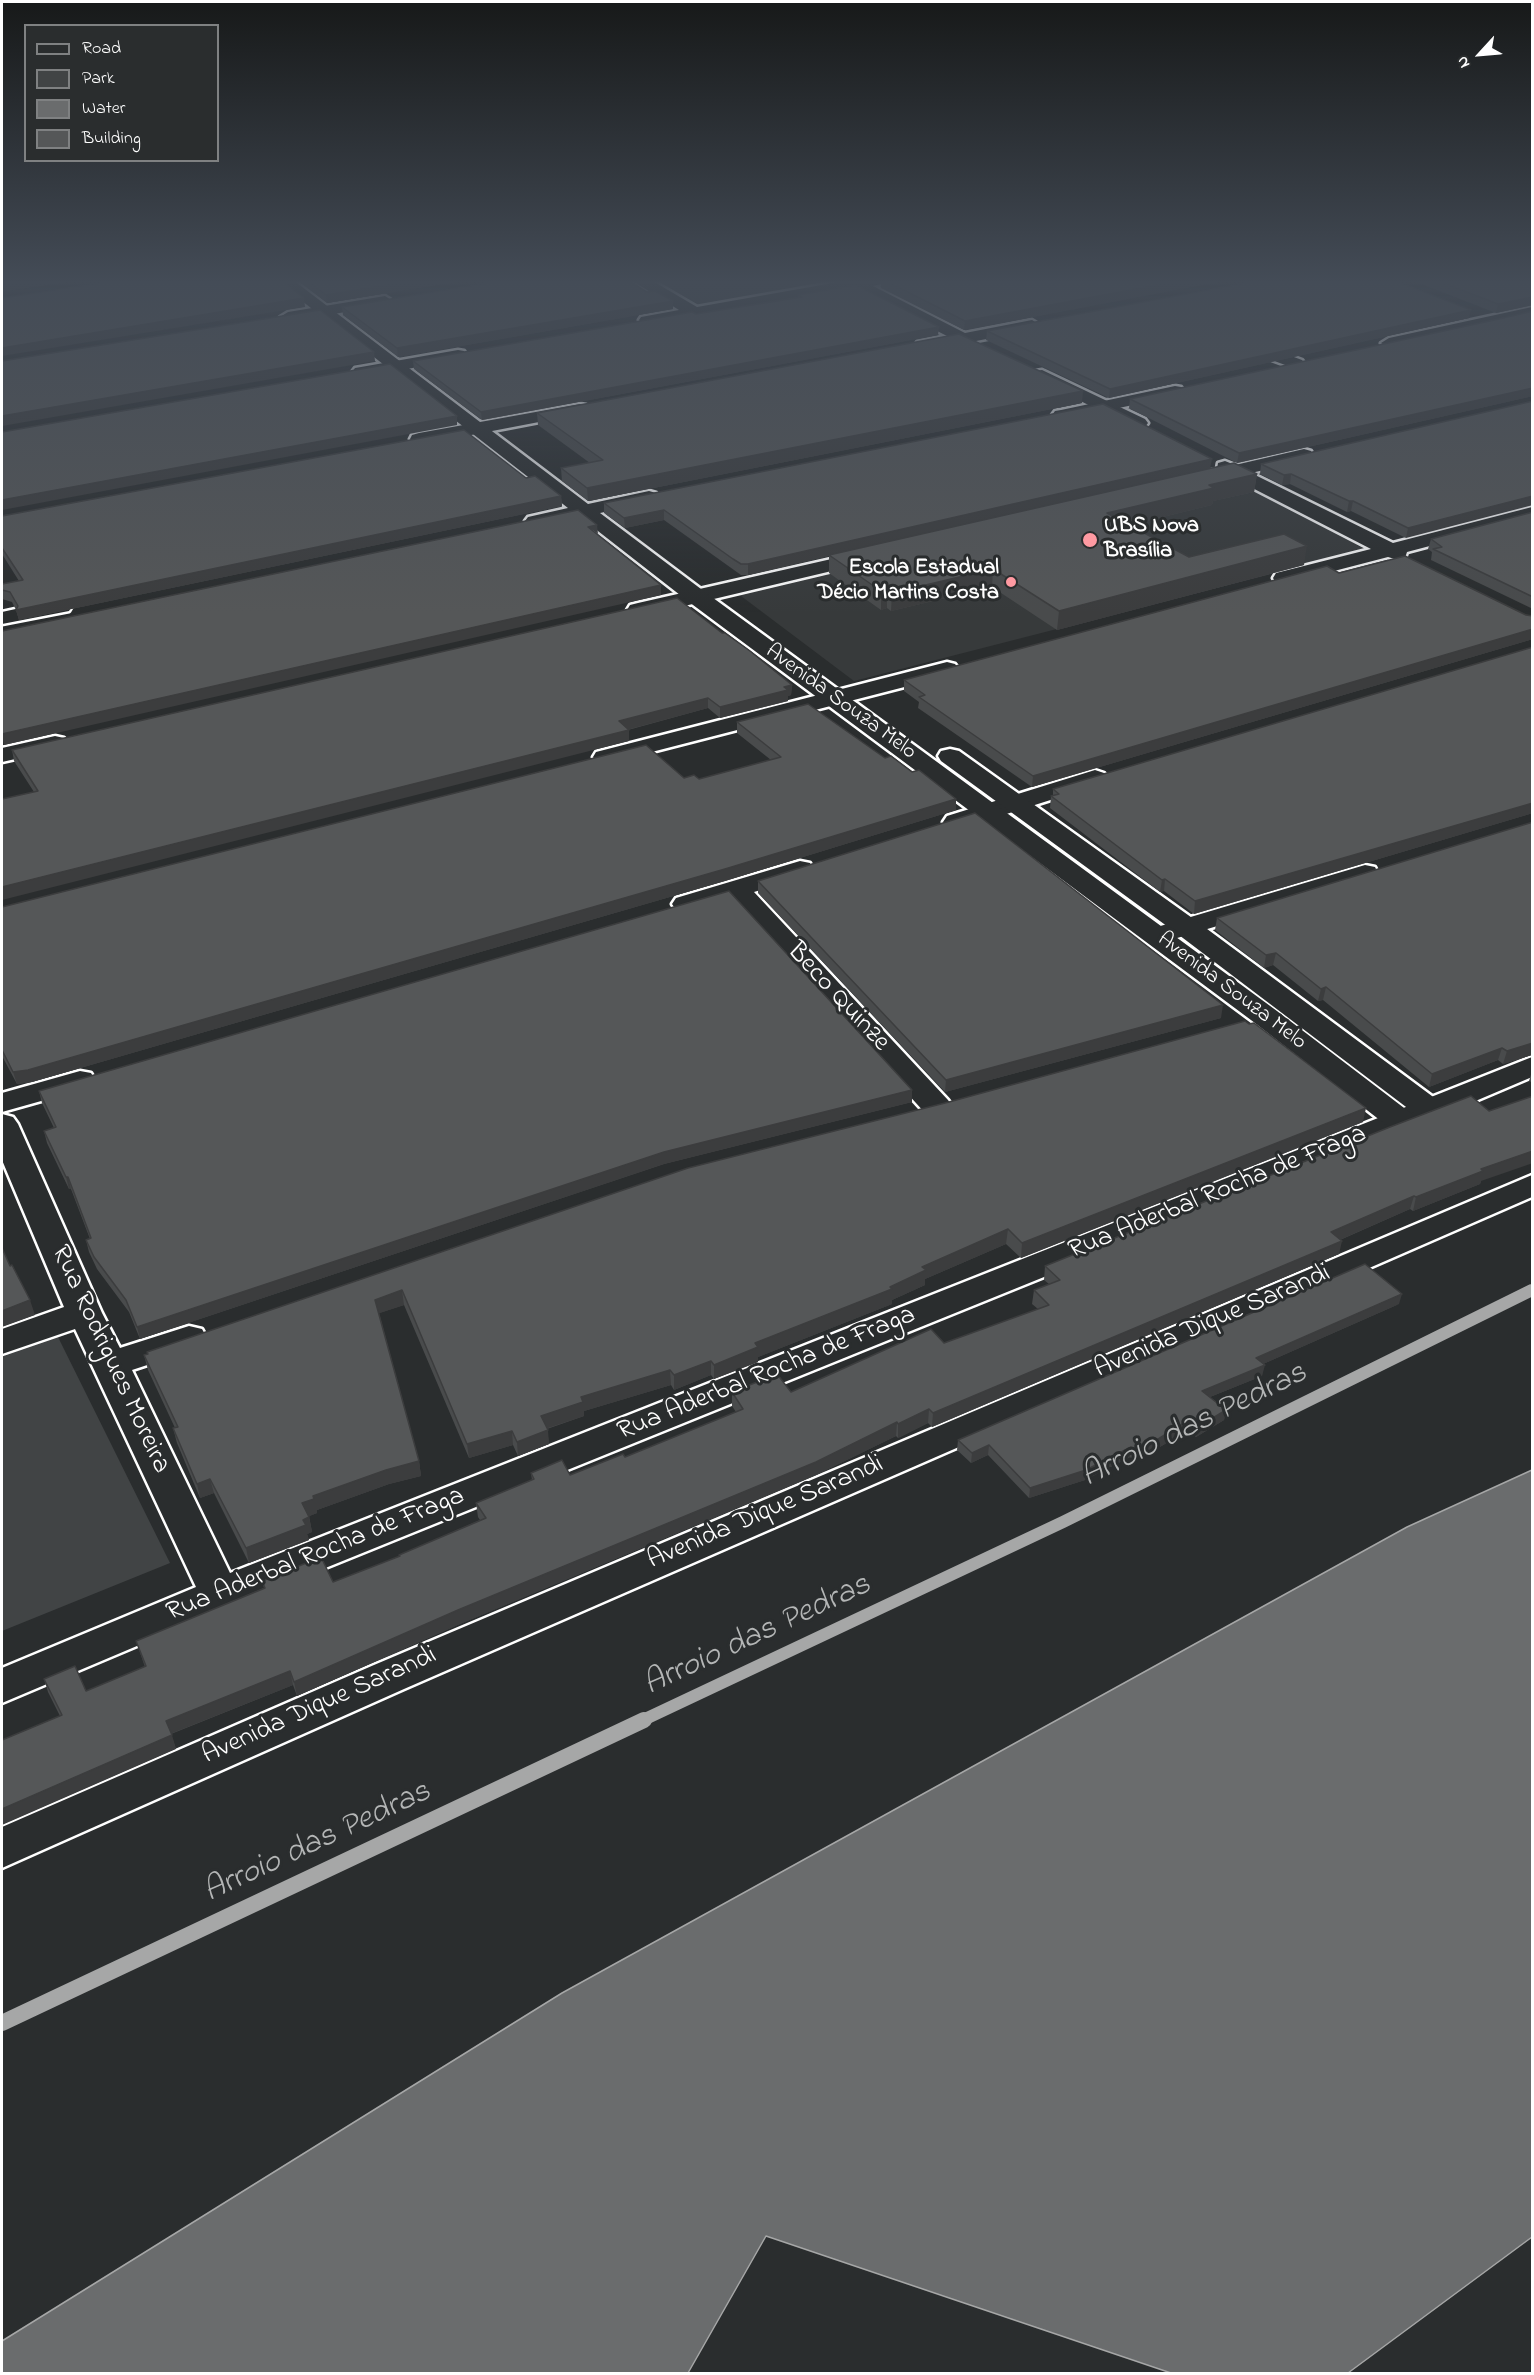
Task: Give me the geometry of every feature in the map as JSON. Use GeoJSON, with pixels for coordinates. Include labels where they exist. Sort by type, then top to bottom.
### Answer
{"type":"FeatureCollection","features":[{"type":"Feature","properties":{"kind":"street","name":"Avenida Souza Melo"},"geometry":{"type":"LineString","coordinates":[[426,391],[474,428],[588,503],[709,594],[834,699],[1157,936],[1281,1013]]}},
{"type":"Feature","properties":{"kind":"street","name":"Avenida Souza Melo"},"geometry":{"type":"LineString","coordinates":[[454,391],[498,424],[588,503]]}},
{"type":"Feature","properties":{"kind":"street"},"geometry":{"type":"LineString","coordinates":[[1075,391],[1159,433]]}},
{"type":"Feature","properties":{"kind":"street"},"geometry":{"type":"LineString","coordinates":[[1051,403],[1120,391]]}},
{"type":"Feature","properties":{"kind":"street"},"geometry":{"type":"LineString","coordinates":[[1039,419],[1106,406],[1156,391]]}},
{"type":"Feature","properties":{"kind":"street"},"geometry":{"type":"LineString","coordinates":[[405,441],[591,407]]}},
{"type":"Feature","properties":{"kind":"street"},"geometry":{"type":"LineString","coordinates":[[1186,482],[1325,450]]}},
{"type":"Feature","properties":{"kind":"street"},"geometry":{"type":"LineString","coordinates":[[1211,460],[1420,565]]}},
{"type":"Feature","properties":{"kind":"street"},"geometry":{"type":"LineString","coordinates":[[518,518],[662,488]]}},
{"type":"Feature","properties":{"kind":"street"},"geometry":{"type":"LineString","coordinates":[[1263,584],[1533,513]]}},
{"type":"Feature","properties":{"kind":"street"},"geometry":{"type":"LineString","coordinates":[[615,616],[895,550]]}},
{"type":"Feature","properties":{"kind":"street","name":"Avenida Souza Melo"},"geometry":{"type":"LineString","coordinates":[[709,594],[860,692],[1016,802],[1185,926],[1281,1013],[1415,1115]]}},
{"type":"Feature","properties":{"kind":"street"},"geometry":{"type":"LineString","coordinates":[[3,619],[80,609]]}},
{"type":"Feature","properties":{"kind":"street"},"geometry":{"type":"LineString","coordinates":[[579,763],[964,664]]}},
{"type":"Feature","properties":{"kind":"street"},"geometry":{"type":"LineString","coordinates":[[2,755],[71,740]]}},
{"type":"Feature","properties":{"kind":"street"},"geometry":{"type":"LineString","coordinates":[[931,829],[1119,771]]}},
{"type":"Feature","properties":{"kind":"street"},"geometry":{"type":"LineString","coordinates":[[659,912],[828,861]]}},
{"type":"Feature","properties":{"kind":"street"},"geometry":{"type":"LineString","coordinates":[[1157,936],[1386,867]]}},
{"type":"Feature","properties":{"kind":"street","name":"Beco Quinze"},"geometry":{"type":"LineString","coordinates":[[736,889],[949,1104],[904,1116]]}},
{"type":"Feature","properties":{"kind":"street"},"geometry":{"type":"LineString","coordinates":[[1232,1026],[1281,1013]]}},
{"type":"Feature","properties":{"kind":"street","name":"Rua Aderbal Rocha de Fraga"},"geometry":{"type":"LineString","coordinates":[[2,1686],[220,1594],[1533,1066]]}},
{"type":"Feature","properties":{"kind":"street"},"geometry":{"type":"LineString","coordinates":[[2,1103],[102,1074]]}},
{"type":"Feature","properties":{"kind":"street","name":"Rua Rodrigues Moreira"},"geometry":{"type":"LineString","coordinates":[[2,1124],[84,1313],[111,1364],[220,1594]]}},
{"type":"Feature","properties":{"kind":"street","name":"Avenida Dique Sarandi"},"geometry":{"type":"LineString","coordinates":[[2,1848],[388,1677],[1533,1185]]}},
{"type":"Feature","properties":{"kind":"street"},"geometry":{"type":"LineString","coordinates":[[2,1342],[84,1313]]}},
{"type":"Feature","properties":{"kind":"street"},"geometry":{"type":"LineString","coordinates":[[111,1364],[213,1330]]}},
{"type":"Feature","properties":{"kind":"shaded area","name":"Escola Estadual Décio Martins Costa"},"geometry":{"type":"Polygon","coordinates":[[[1232,480],[1369,549],[854,681],[737,593],[1232,480]]]}},
{"type":"Feature","properties":{"kind":"green space"},"geometry":{"type":"Polygon","coordinates":[[[55,1331],[170,1563],[2,1631],[2,1349],[55,1331]]]}},
{"type":"Feature","properties":{"kind":"water"},"geometry":{"type":"Polygon","coordinates":[[[1532,1470],[1532,2237],[1348,2373],[1171,2373],[766,2236],[688,2373],[2,2373],[2,2341],[562,1993],[1407,1527],[1532,1470]]]}},
{"type":"Feature","properties":{"kind":"building"},"geometry":{"type":"Polygon","coordinates":[[[2,391],[148,391],[2,416],[2,391]]]}},
{"type":"Feature","properties":{"kind":"building"},"geometry":{"type":"Polygon","coordinates":[[[237,391],[425,391],[457,416],[2,500],[2,432],[237,391]]]}},
{"type":"Feature","properties":{"kind":"building"},"geometry":{"type":"Polygon","coordinates":[[[453,391],[595,391],[481,412],[453,391]]]}},
{"type":"Feature","properties":{"kind":"building"},"geometry":{"type":"Polygon","coordinates":[[[655,391],[1083,391],[587,488],[561,468],[603,460],[537,413],[655,391]]]}},
{"type":"Feature","properties":{"kind":"building"},"geometry":{"type":"Polygon","coordinates":[[[1168,391],[1520,391],[1239,453],[1130,399],[1168,391]]]}},
{"type":"Feature","properties":{"kind":"building"},"geometry":{"type":"Polygon","coordinates":[[[1533,401],[1533,496],[1408,528],[1291,474],[1284,475],[1261,464],[1533,401]]]}},
{"type":"Feature","properties":{"kind":"building"},"geometry":{"type":"Polygon","coordinates":[[[1103,404],[1212,459],[748,564],[741,564],[733,559],[664,510],[624,518],[604,503],[1103,404]]]}},
{"type":"Feature","properties":{"kind":"building"},"geometry":{"type":"Polygon","coordinates":[[[464,430],[526,478],[535,476],[561,496],[16,610],[18,606],[10,592],[2,590],[2,584],[23,580],[2,548],[2,516],[464,430]]]}},
{"type":"Feature","properties":{"kind":"building"},"geometry":{"type":"Polygon","coordinates":[[[1234,463],[1257,474],[1209,485],[1214,488],[1107,513],[1189,557],[1284,534],[1307,546],[1059,611],[993,569],[892,593],[887,589],[881,591],[829,555],[1234,463]]]}},
{"type":"Feature","properties":{"kind":"building"},"geometry":{"type":"Polygon","coordinates":[[[578,510],[597,525],[588,527],[661,585],[2,734],[2,631],[578,510]]]}},
{"type":"Feature","properties":{"kind":"building"},"geometry":{"type":"Polygon","coordinates":[[[1533,512],[1533,597],[1433,549],[1442,547],[1431,539],[1533,512]]]}},
{"type":"Feature","properties":{"kind":"building"},"geometry":{"type":"Polygon","coordinates":[[[1405,556],[1526,615],[1533,616],[1533,629],[1033,776],[919,697],[925,695],[904,680],[1327,566],[1339,573],[1405,556]]]}},
{"type":"Feature","properties":{"kind":"building"},"geometry":{"type":"Polygon","coordinates":[[[677,598],[792,685],[784,687],[788,690],[720,707],[708,698],[619,721],[629,730],[2,887],[2,799],[38,791],[12,750],[677,598]]]}},
{"type":"Feature","properties":{"kind":"building"},"geometry":{"type":"Polygon","coordinates":[[[1533,647],[1533,803],[1195,901],[1165,879],[1162,880],[1051,796],[1059,794],[1053,789],[1533,647]]]}},
{"type":"Feature","properties":{"kind":"building"},"geometry":{"type":"Polygon","coordinates":[[[808,704],[885,758],[891,756],[912,772],[919,770],[956,799],[725,869],[28,1070],[13,1072],[2,1050],[2,907],[646,745],[684,778],[694,775],[699,779],[781,757],[737,722],[808,704]]]}},
{"type":"Feature","properties":{"kind":"building"},"geometry":{"type":"Polygon","coordinates":[[[975,813],[1223,1005],[946,1080],[758,881],[975,813]]]}},
{"type":"Feature","properties":{"kind":"building"},"geometry":{"type":"Polygon","coordinates":[[[1533,822],[1533,1043],[1507,1051],[1502,1048],[1432,1074],[1326,987],[1321,989],[1276,953],[1266,955],[1217,918],[1533,822]]]}},
{"type":"Feature","properties":{"kind":"building"},"geometry":{"type":"Polygon","coordinates":[[[729,891],[912,1090],[664,1152],[137,1327],[126,1300],[94,1257],[86,1240],[91,1238],[68,1177],[44,1131],[56,1127],[39,1091],[729,891]]]}},
{"type":"Feature","properties":{"kind":"building"},"geometry":{"type":"Polygon","coordinates":[[[1245,1021],[1249,1024],[1254,1023],[1366,1108],[1022,1243],[1008,1229],[922,1267],[926,1270],[890,1287],[892,1289],[755,1343],[758,1347],[714,1365],[711,1361],[674,1375],[670,1370],[581,1397],[583,1402],[541,1416],[548,1430],[517,1442],[512,1431],[467,1444],[402,1290],[375,1300],[419,1461],[386,1470],[313,1496],[314,1499],[302,1503],[309,1517],[303,1520],[306,1525],[246,1548],[210,1479],[197,1484],[173,1428],[178,1427],[144,1355],[148,1354],[147,1352],[688,1168],[949,1102],[1245,1021]]]}},
{"type":"Feature","properties":{"kind":"building"},"geometry":{"type":"Polygon","coordinates":[[[1471,1096],[1489,1111],[1533,1096],[1533,1151],[1481,1169],[1483,1171],[1414,1196],[1331,1232],[1342,1241],[933,1413],[929,1409],[898,1424],[897,1422],[816,1462],[458,1610],[294,1682],[290,1671],[166,1721],[172,1735],[2,1809],[2,1740],[62,1715],[44,1679],[75,1666],[86,1691],[146,1666],[136,1641],[265,1588],[262,1581],[321,1557],[333,1582],[400,1556],[486,1518],[476,1503],[534,1479],[531,1473],[562,1460],[570,1475],[623,1454],[625,1457],[743,1409],[732,1392],[777,1374],[791,1392],[931,1329],[944,1343],[1049,1305],[1034,1290],[1060,1280],[1045,1266],[1471,1096]]]}},
{"type":"Feature","properties":{"kind":"building"},"geometry":{"type":"Polygon","coordinates":[[[2,1248],[30,1300],[2,1311],[2,1248]]]}},
{"type":"Feature","properties":{"kind":"building"},"geometry":{"type":"Polygon","coordinates":[[[1365,1264],[1402,1294],[1256,1358],[1265,1365],[1202,1391],[1226,1410],[1198,1427],[1189,1420],[1137,1452],[1131,1447],[1086,1470],[1030,1488],[989,1445],[972,1453],[958,1440],[1365,1264]]]}},
{"type":"Feature","properties":{"kind":"waterway","name":"Arroio das Pedras"},"geometry":{"type":"LineString","coordinates":[[641,1721],[1063,1522],[1532,1290]]}},
{"type":"Feature","properties":{"kind":"waterway","name":"Arroio das Pedras"},"geometry":{"type":"LineString","coordinates":[[2,2023],[644,1720]]}},
{"type":"Feature","properties":{"kind":"place","name":"UBS Nova Brasília"},"geometry":{"type":"Point","coordinates":[1090,540]}},
{"type":"Feature","properties":{"kind":"place","name":"Escola Estadual Décio Martins Costa"},"geometry":{"type":"Point","coordinates":[1011,582]}}]}
